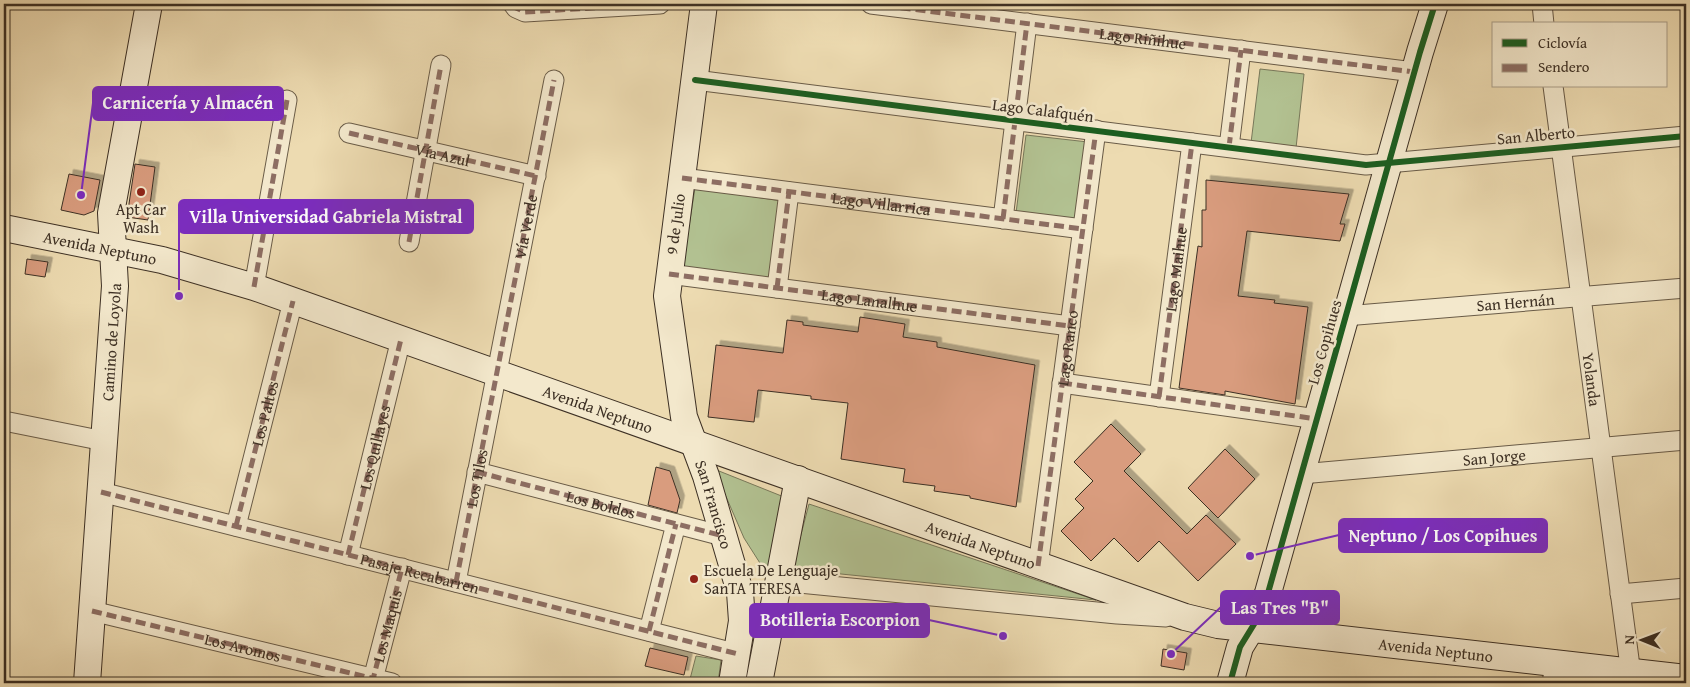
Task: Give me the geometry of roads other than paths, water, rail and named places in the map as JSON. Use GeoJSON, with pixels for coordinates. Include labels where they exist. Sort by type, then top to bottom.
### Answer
{"type":"FeatureCollection","features":[{"type":"Feature","properties":{"kind":"main road","name":"Camino de Loyola"},"geometry":{"type":"LineString","coordinates":[[87,683],[115,286],[111,213],[149,4]]}},
{"type":"Feature","properties":{"kind":"main road","name":"9 de Julio"},"geometry":{"type":"LineString","coordinates":[[693,443],[680,402],[669,318],[668,274],[704,4]]}},
{"type":"Feature","properties":{"kind":"main road","name":"Los Copihues"},"geometry":{"type":"LineString","coordinates":[[1230,683],[1237,655],[1264,604],[1414,72],[1435,4]]}},
{"type":"Feature","properties":{"kind":"main road","name":"Avenida Neptuno"},"geometry":{"type":"LineString","coordinates":[[4,228],[172,262],[254,287],[1185,618],[1554,674],[1631,674],[1686,678]]}},
{"type":"Feature","properties":{"kind":"main road","name":"San Francisco"},"geometry":{"type":"LineString","coordinates":[[693,443],[740,592],[742,621],[732,683]]}},
{"type":"Feature","properties":{"kind":"main road"},"geometry":{"type":"LineString","coordinates":[[760,683],[798,479]]}},
{"type":"Feature","properties":{"kind":"street"},"geometry":{"type":"LineString","coordinates":[[519,8],[660,4]]}},
{"type":"Feature","properties":{"kind":"street","name":"Lago Riñihue"},"geometry":{"type":"LineString","coordinates":[[872,4],[895,5],[1027,24],[1414,72]]}},
{"type":"Feature","properties":{"kind":"street"},"geometry":{"type":"LineString","coordinates":[[1542,4],[1544,22]]}},
{"type":"Feature","properties":{"kind":"street"},"geometry":{"type":"LineString","coordinates":[[1003,219],[1027,24]]}},
{"type":"Feature","properties":{"kind":"street"},"geometry":{"type":"LineString","coordinates":[[1229,147],[1241,50]]}},
{"type":"Feature","properties":{"kind":"street"},"geometry":{"type":"LineString","coordinates":[[408,242],[441,65]]}},
{"type":"Feature","properties":{"kind":"street","name":"Vía Verde"},"geometry":{"type":"LineString","coordinates":[[496,373],[554,80]]}},
{"type":"Feature","properties":{"kind":"street","name":"Lago Calafquén"},"geometry":{"type":"LineString","coordinates":[[694,80],[1366,164],[1389,162]]}},
{"type":"Feature","properties":{"kind":"street","name":"Yolanda"},"geometry":{"type":"LineString","coordinates":[[1552,88],[1631,674]]}},
{"type":"Feature","properties":{"kind":"street"},"geometry":{"type":"LineString","coordinates":[[254,287],[287,100]]}},
{"type":"Feature","properties":{"kind":"street","name":"Lago Ranco"},"geometry":{"type":"LineString","coordinates":[[1038,566],[1096,130]]}},
{"type":"Feature","properties":{"kind":"street","name":"Vía Azul"},"geometry":{"type":"LineString","coordinates":[[349,133],[536,176]]}},
{"type":"Feature","properties":{"kind":"street","name":"San Alberto"},"geometry":{"type":"LineString","coordinates":[[1389,162],[1686,136]]}},
{"type":"Feature","properties":{"kind":"street","name":"Lago Maihue"},"geometry":{"type":"LineString","coordinates":[[1159,396],[1192,142]]}},
{"type":"Feature","properties":{"kind":"street","name":"Lago Villarrica"},"geometry":{"type":"LineString","coordinates":[[682,178],[1083,229]]}},
{"type":"Feature","properties":{"kind":"street"},"geometry":{"type":"LineString","coordinates":[[777,288],[789,192]]}},
{"type":"Feature","properties":{"kind":"street","name":"Lago Lanalhue"},"geometry":{"type":"LineString","coordinates":[[668,274],[1070,326]]}},
{"type":"Feature","properties":{"kind":"street","name":"San Hernán"},"geometry":{"type":"LineString","coordinates":[[1346,316],[1686,288]]}},
{"type":"Feature","properties":{"kind":"street","name":"Los Paltos"},"geometry":{"type":"LineString","coordinates":[[236,526],[292,301]]}},
{"type":"Feature","properties":{"kind":"street","name":"Los Quillayes"},"geometry":{"type":"LineString","coordinates":[[348,555],[400,339]]}},
{"type":"Feature","properties":{"kind":"street","name":"Los Tilos"},"geometry":{"type":"LineString","coordinates":[[456,582],[496,373]]}},
{"type":"Feature","properties":{"kind":"street"},"geometry":{"type":"LineString","coordinates":[[1062,383],[1317,419]]}},
{"type":"Feature","properties":{"kind":"street"},"geometry":{"type":"LineString","coordinates":[[4,421],[104,441]]}},
{"type":"Feature","properties":{"kind":"street","name":"San Jorge"},"geometry":{"type":"LineString","coordinates":[[1301,474],[1686,440]]}},
{"type":"Feature","properties":{"kind":"street","name":"Los Boldos"},"geometry":{"type":"LineString","coordinates":[[477,472],[723,536]]}},
{"type":"Feature","properties":{"kind":"street","name":"Pasaje Recabarren"},"geometry":{"type":"LineString","coordinates":[[101,492],[738,654]]}},
{"type":"Feature","properties":{"kind":"street"},"geometry":{"type":"LineString","coordinates":[[649,631],[676,524]]}},
{"type":"Feature","properties":{"kind":"street","name":"Los Maquis"},"geometry":{"type":"LineString","coordinates":[[373,681],[402,568]]}},
{"type":"Feature","properties":{"kind":"street","name":"Avenida Neptuno"},"geometry":{"type":"LineString","coordinates":[[779,581],[1117,614],[1185,618]]}},
{"type":"Feature","properties":{"kind":"street"},"geometry":{"type":"LineString","coordinates":[[1620,594],[1686,588]]}},
{"type":"Feature","properties":{"kind":"street","name":"Los Aromos"},"geometry":{"type":"LineString","coordinates":[[92,611],[373,681],[392,683]]}},
{"type":"Feature","properties":{"kind":"place","name":"Apt Car Wash"},"geometry":{"type":"Point","coordinates":[141,192]}},
{"type":"Feature","properties":{"kind":"place","name":"Carnicería y Almacén"},"geometry":{"type":"Point","coordinates":[81,195]}},
{"type":"Feature","properties":{"kind":"place","name":"Villa Universidad Gabriela Mistral"},"geometry":{"type":"Point","coordinates":[179,296]}},
{"type":"Feature","properties":{"kind":"place","name":"Neptuno / Los Copihues"},"geometry":{"type":"Point","coordinates":[1250,556]}},
{"type":"Feature","properties":{"kind":"place","name":"Escuela De Lenguaje SanTA TERESA"},"geometry":{"type":"Point","coordinates":[694,579]}},
{"type":"Feature","properties":{"kind":"place","name":"Botilleria Escorpion"},"geometry":{"type":"Point","coordinates":[1003,636]}},
{"type":"Feature","properties":{"kind":"place","name":"Las Tres \"B\""},"geometry":{"type":"Point","coordinates":[1171,654]}}]}
